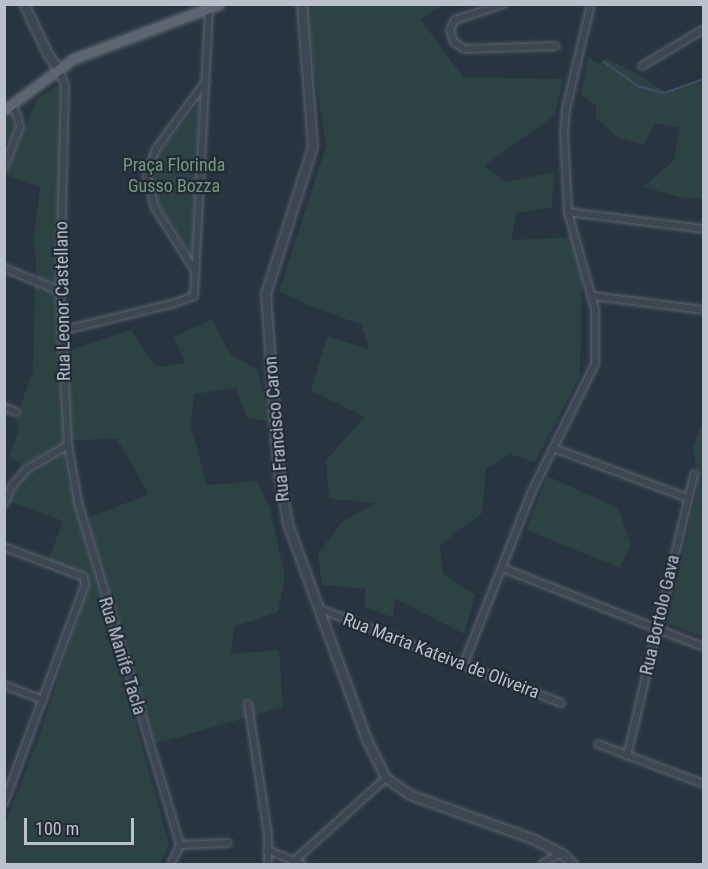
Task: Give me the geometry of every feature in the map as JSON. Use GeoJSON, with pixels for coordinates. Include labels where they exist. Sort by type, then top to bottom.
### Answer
{"type":"FeatureCollection","features":[{"type":"Feature","properties":{"kind":"main road"},"geometry":{"type":"LineString","coordinates":[[8,108],[78,57],[212,6]]}},
{"type":"Feature","properties":{"kind":"street"},"geometry":{"type":"LineString","coordinates":[[24,4],[48,54],[59,70]]}},
{"type":"Feature","properties":{"kind":"street","name":"Rua Francisco Caron"},"geometry":{"type":"LineString","coordinates":[[302,4],[313,147],[268,280],[265,306],[283,506],[294,542],[367,740],[387,778],[410,795],[510,829],[561,854],[573,864]]}},
{"type":"Feature","properties":{"kind":"street"},"geometry":{"type":"LineString","coordinates":[[504,4],[455,20],[450,30],[454,42],[464,49],[556,46]]}},
{"type":"Feature","properties":{"kind":"street"},"geometry":{"type":"LineString","coordinates":[[464,663],[532,491],[595,364],[597,324],[593,296],[568,212],[564,120],[591,4]]}},
{"type":"Feature","properties":{"kind":"street"},"geometry":{"type":"LineString","coordinates":[[61,331],[175,303],[194,296],[212,6]]}},
{"type":"Feature","properties":{"kind":"street"},"geometry":{"type":"LineString","coordinates":[[642,66],[704,29]]}},
{"type":"Feature","properties":{"kind":"street","name":"Rua Leonor Castellano"},"geometry":{"type":"LineString","coordinates":[[59,70],[65,85],[60,291],[68,445]]}},
{"type":"Feature","properties":{"kind":"street"},"geometry":{"type":"LineString","coordinates":[[196,271],[155,208],[147,176],[156,149],[206,81]]}},
{"type":"Feature","properties":{"kind":"street"},"geometry":{"type":"LineString","coordinates":[[4,167],[20,127],[18,117],[8,108]]}},
{"type":"Feature","properties":{"kind":"street"},"geometry":{"type":"LineString","coordinates":[[568,212],[704,229]]}},
{"type":"Feature","properties":{"kind":"street"},"geometry":{"type":"LineString","coordinates":[[4,268],[60,291]]}},
{"type":"Feature","properties":{"kind":"street"},"geometry":{"type":"LineString","coordinates":[[593,296],[704,310]]}},
{"type":"Feature","properties":{"kind":"street"},"geometry":{"type":"LineString","coordinates":[[4,407],[16,411]]}},
{"type":"Feature","properties":{"kind":"street"},"geometry":{"type":"LineString","coordinates":[[4,504],[12,486],[27,469],[68,445]]}},
{"type":"Feature","properties":{"kind":"street","name":"Rua Manife Tacla"},"geometry":{"type":"LineString","coordinates":[[68,445],[78,502],[180,845]]}},
{"type":"Feature","properties":{"kind":"street"},"geometry":{"type":"LineString","coordinates":[[553,448],[688,498]]}},
{"type":"Feature","properties":{"kind":"street","name":"Rua Bortolo Gava"},"geometry":{"type":"LineString","coordinates":[[627,756],[694,474]]}},
{"type":"Feature","properties":{"kind":"street"},"geometry":{"type":"LineString","coordinates":[[4,547],[84,577],[84,591],[4,803]]}},
{"type":"Feature","properties":{"kind":"street"},"geometry":{"type":"LineString","coordinates":[[502,568],[704,647]]}},
{"type":"Feature","properties":{"kind":"street","name":"Rua Marta Kateiva de Oliveira"},"geometry":{"type":"LineString","coordinates":[[320,609],[464,663],[561,703]]}},
{"type":"Feature","properties":{"kind":"street"},"geometry":{"type":"LineString","coordinates":[[4,685],[43,700]]}},
{"type":"Feature","properties":{"kind":"street"},"geometry":{"type":"LineString","coordinates":[[248,704],[268,834],[268,864]]}},
{"type":"Feature","properties":{"kind":"street"},"geometry":{"type":"LineString","coordinates":[[598,744],[704,784]]}},
{"type":"Feature","properties":{"kind":"street"},"geometry":{"type":"LineString","coordinates":[[294,861],[387,778]]}},
{"type":"Feature","properties":{"kind":"street"},"geometry":{"type":"LineString","coordinates":[[171,864],[180,845],[228,843]]}},
{"type":"Feature","properties":{"kind":"street"},"geometry":{"type":"LineString","coordinates":[[267,850],[302,864]]}},
{"type":"Feature","properties":{"kind":"street"},"geometry":{"type":"LineString","coordinates":[[542,864],[561,854]]}},
{"type":"Feature","properties":{"kind":"green space"},"geometry":{"type":"Polygon","coordinates":[[[304,5],[443,5],[421,20],[463,77],[563,79],[555,115],[484,166],[506,182],[554,172],[552,207],[517,213],[511,240],[573,237],[582,279],[580,376],[535,462],[509,454],[486,469],[482,513],[440,545],[443,573],[475,595],[464,634],[394,598],[394,618],[364,607],[366,589],[322,585],[318,554],[342,522],[375,503],[329,499],[326,460],[365,417],[311,391],[327,336],[369,349],[362,325],[310,306],[279,291],[326,146],[304,5]]]}},
{"type":"Feature","properties":{"kind":"green space"},"geometry":{"type":"Polygon","coordinates":[[[588,56],[598,64],[607,59],[638,74],[666,93],[703,81],[703,198],[683,198],[643,187],[674,160],[680,128],[655,123],[644,145],[618,138],[596,118],[596,106],[581,94],[588,56]]]}},
{"type":"Feature","properties":{"kind":"green space"},"geometry":{"type":"Polygon","coordinates":[[[62,82],[57,285],[37,277],[34,239],[40,187],[6,175],[37,99],[62,82]]]}},
{"type":"Feature","properties":{"kind":"green space","name":"Praça Florinda Gusso Bozza"},"geometry":{"type":"Polygon","coordinates":[[[199,103],[192,256],[157,202],[152,170],[157,156],[199,103]]]}},
{"type":"Feature","properties":{"kind":"green space"},"geometry":{"type":"Polygon","coordinates":[[[12,115],[15,123],[10,142],[5,140],[5,120],[12,115]]]}},
{"type":"Feature","properties":{"kind":"green space"},"geometry":{"type":"Polygon","coordinates":[[[35,285],[56,293],[64,442],[24,465],[9,458],[19,429],[16,419],[33,370],[35,285]]]}},
{"type":"Feature","properties":{"kind":"green space"},"geometry":{"type":"Polygon","coordinates":[[[212,319],[230,354],[257,370],[271,421],[247,418],[236,388],[194,394],[191,427],[207,485],[257,481],[270,508],[285,577],[278,612],[234,627],[231,654],[279,650],[283,707],[155,744],[88,518],[149,494],[117,439],[70,440],[68,351],[131,330],[156,367],[185,363],[174,337],[212,319]]]}},
{"type":"Feature","properties":{"kind":"green space"},"geometry":{"type":"Polygon","coordinates":[[[703,419],[703,637],[667,623],[698,487],[693,447],[703,419]]]}},
{"type":"Feature","properties":{"kind":"green space"},"geometry":{"type":"Polygon","coordinates":[[[64,451],[67,476],[169,844],[160,864],[5,864],[5,825],[40,734],[86,593],[87,577],[48,561],[63,521],[10,502],[23,478],[64,451]]]}},
{"type":"Feature","properties":{"kind":"green space"},"geometry":{"type":"Polygon","coordinates":[[[547,476],[618,508],[631,544],[620,568],[526,530],[547,476]]]}},
{"type":"Feature","properties":{"kind":"waterway"},"geometry":{"type":"LineString","coordinates":[[604,62],[638,86],[664,93],[704,79]]}}]}
